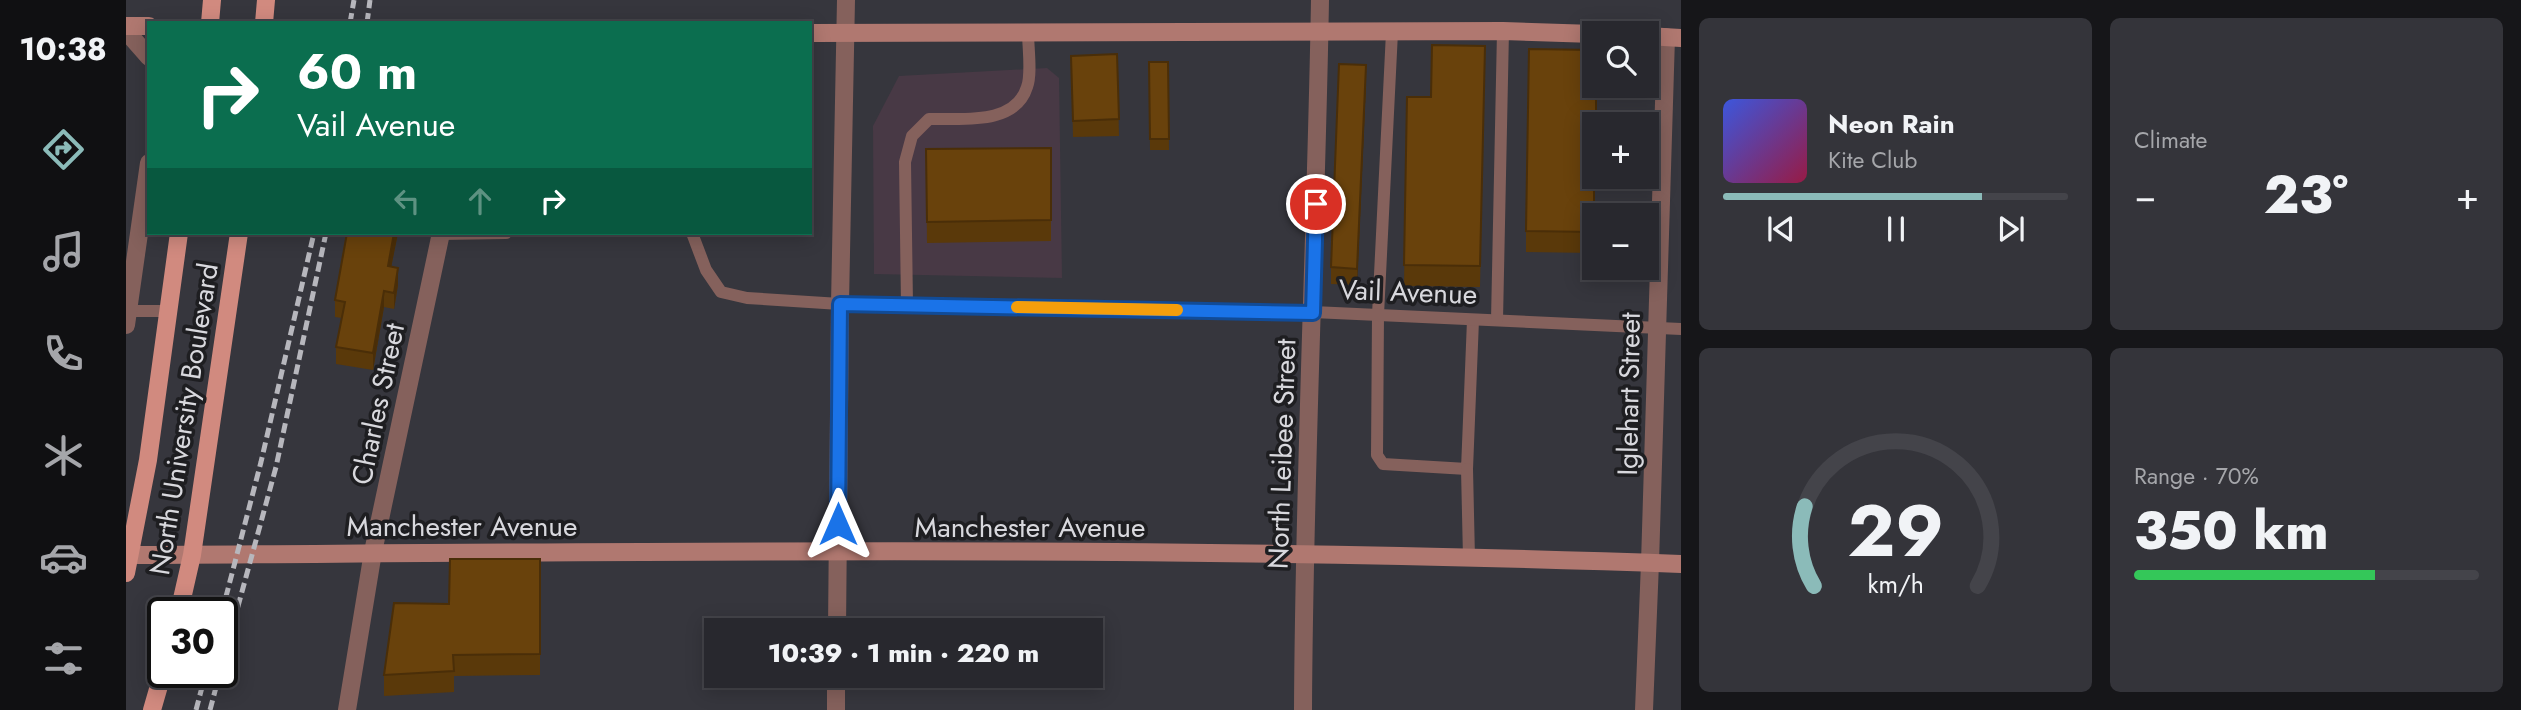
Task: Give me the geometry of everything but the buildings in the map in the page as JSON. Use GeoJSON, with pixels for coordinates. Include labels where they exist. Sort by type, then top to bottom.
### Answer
{"type":"FeatureCollection","features":[{"type":"Feature","properties":{"kind":"main road"},"geometry":{"type":"LineString","coordinates":[[210,21],[212,0]]}},
{"type":"Feature","properties":{"kind":"main road"},"geometry":{"type":"LineString","coordinates":[[264,21],[266,0]]}},
{"type":"Feature","properties":{"kind":"main road","name":"North University Boulevard"},"geometry":{"type":"LineString","coordinates":[[126,573],[157,399],[179,235]]}},
{"type":"Feature","properties":{"kind":"main road","name":"North University Boulevard"},"geometry":{"type":"LineString","coordinates":[[182,597],[192,555],[239,235]]}},
{"type":"Feature","properties":{"kind":"main road"},"geometry":{"type":"LineString","coordinates":[[152,710],[158,688]]}},
{"type":"Feature","properties":{"kind":"street"},"geometry":{"type":"LineString","coordinates":[[837,618],[846,0]]}},
{"type":"Feature","properties":{"kind":"street","name":"North Leibee Street"},"geometry":{"type":"LineString","coordinates":[[1303,710],[1303,554],[1313,313],[1320,0]]}},
{"type":"Feature","properties":{"kind":"street"},"geometry":{"type":"LineString","coordinates":[[126,28],[147,26]]}},
{"type":"Feature","properties":{"kind":"street"},"geometry":{"type":"LineString","coordinates":[[126,28],[147,54]]}},
{"type":"Feature","properties":{"kind":"street"},"geometry":{"type":"LineString","coordinates":[[812,33],[1503,31],[1582,34]]}},
{"type":"Feature","properties":{"kind":"street","name":"Iglehart Street"},"geometry":{"type":"LineString","coordinates":[[1644,710],[1656,328],[1673,37]]}},
{"type":"Feature","properties":{"kind":"street"},"geometry":{"type":"LineString","coordinates":[[127,315],[147,177]]}},
{"type":"Feature","properties":{"kind":"street","name":"Charles Street"},"geometry":{"type":"LineString","coordinates":[[347,710],[373,552],[440,235]]}},
{"type":"Feature","properties":{"kind":"street","name":"Manchester Avenue"},"geometry":{"type":"LineString","coordinates":[[128,555],[373,552],[1303,554],[1681,564]]}},
{"type":"Feature","properties":{"kind":"street"},"geometry":{"type":"LineString","coordinates":[[836,688],[836,710]]}},
{"type":"Feature","properties":{"kind":"lane"},"geometry":{"type":"LineString","coordinates":[[1497,320],[1503,31]]}},
{"type":"Feature","properties":{"kind":"lane"},"geometry":{"type":"LineString","coordinates":[[907,305],[905,162],[912,136],[929,119],[997,116],[1020,103],[1028,85],[1028,32]]}},
{"type":"Feature","properties":{"kind":"lane"},"geometry":{"type":"LineString","coordinates":[[1392,32],[1378,316],[1377,455],[1383,464],[1467,469]]}},
{"type":"Feature","properties":{"kind":"lane","name":"Vail Avenue"},"geometry":{"type":"LineString","coordinates":[[693,235],[706,270],[721,292],[747,298],[840,304],[1313,313],[1681,329]]}},
{"type":"Feature","properties":{"kind":"lane"},"geometry":{"type":"LineString","coordinates":[[127,315],[167,311]]}},
{"type":"Feature","properties":{"kind":"lane"},"geometry":{"type":"LineString","coordinates":[[1469,558],[1467,469],[1473,320]]}},
{"type":"Feature","properties":{"kind":"shaded area"},"geometry":{"type":"Polygon","coordinates":[[[1047,68],[1059,78],[1062,278],[874,274],[873,126],[899,76],[1047,68]]]}},
{"type":"Feature","properties":{"kind":"railway"},"geometry":{"type":"LineString","coordinates":[[350,21],[354,0]]}},
{"type":"Feature","properties":{"kind":"railway"},"geometry":{"type":"LineString","coordinates":[[367,21],[370,0]]}},
{"type":"Feature","properties":{"kind":"railway"},"geometry":{"type":"LineString","coordinates":[[226,597],[261,462],[314,235]]}},
{"type":"Feature","properties":{"kind":"railway"},"geometry":{"type":"LineString","coordinates":[[238,606],[276,467],[326,235]]}},
{"type":"Feature","properties":{"kind":"railway"},"geometry":{"type":"LineString","coordinates":[[196,710],[202,688]]}},
{"type":"Feature","properties":{"kind":"railway"},"geometry":{"type":"LineString","coordinates":[[210,710],[216,688]]}},
{"type":"Feature","properties":{"kind":"slow traffic"},"geometry":{"type":"LineString","coordinates":[[1017,307],[1177,310]]}},
{"type":"Feature","properties":{"kind":"route"},"geometry":{"type":"LineString","coordinates":[[838,524],[840,304],[1313,313],[1316,204]]}}]}
